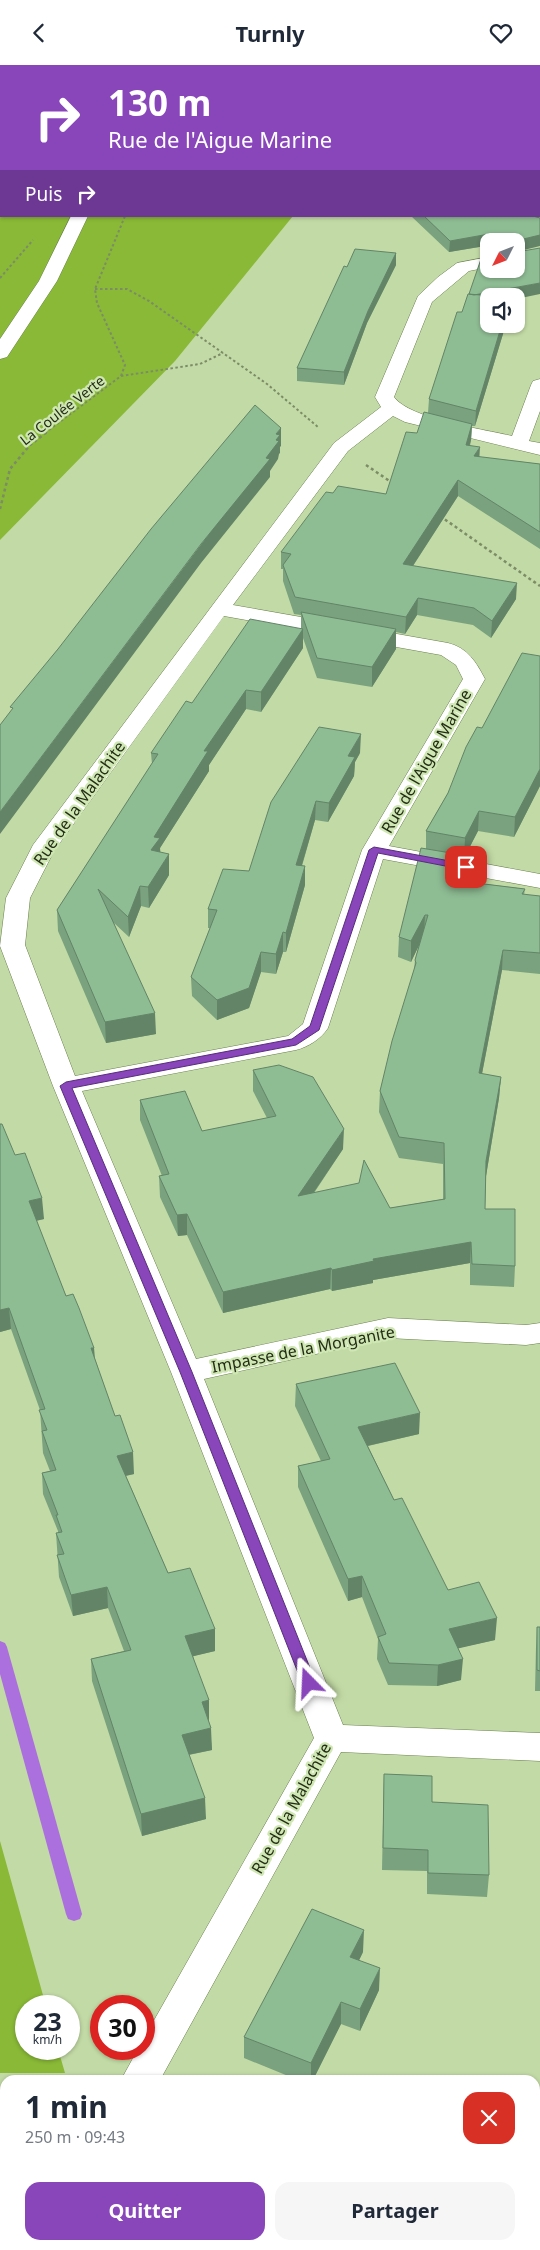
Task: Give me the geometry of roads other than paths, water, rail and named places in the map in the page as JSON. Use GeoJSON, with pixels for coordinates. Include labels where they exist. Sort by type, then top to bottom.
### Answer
{"type":"FeatureCollection","features":[{"type":"Feature","properties":{"kind":"street"},"geometry":{"type":"LineString","coordinates":[[0,353],[48,281],[80,217]]}},
{"type":"Feature","properties":{"kind":"street"},"geometry":{"type":"LineString","coordinates":[[480,264],[464,267],[444,281],[424,300],[384,397],[392,409],[412,418],[540,449]]}},
{"type":"Feature","properties":{"kind":"street"},"geometry":{"type":"LineString","coordinates":[[518,445],[540,385]]}},
{"type":"Feature","properties":{"kind":"street","name":"Rue de la Malachite"},"geometry":{"type":"LineString","coordinates":[[143,2075],[331,1738],[186,1372],[66,1086],[12,945],[18,898],[42,850],[341,447],[392,409]]}},
{"type":"Feature","properties":{"kind":"street","name":"Rue de l'Aigue Marine"},"geometry":{"type":"LineString","coordinates":[[66,1086],[296,1041],[315,1028],[374,850],[474,679],[465,661],[448,650],[219,609]]}},
{"type":"Feature","properties":{"kind":"street"},"geometry":{"type":"LineString","coordinates":[[374,850],[540,881]]}},
{"type":"Feature","properties":{"kind":"street","name":"Impasse de la Morganite"},"geometry":{"type":"LineString","coordinates":[[186,1372],[388,1328],[526,1335],[540,1333]]}},
{"type":"Feature","properties":{"kind":"street"},"geometry":{"type":"LineString","coordinates":[[331,1738],[540,1747]]}},
{"type":"Feature","properties":{"kind":"waterway"},"geometry":{"type":"LineString","coordinates":[[0,1647],[74,1914]]}}]}
